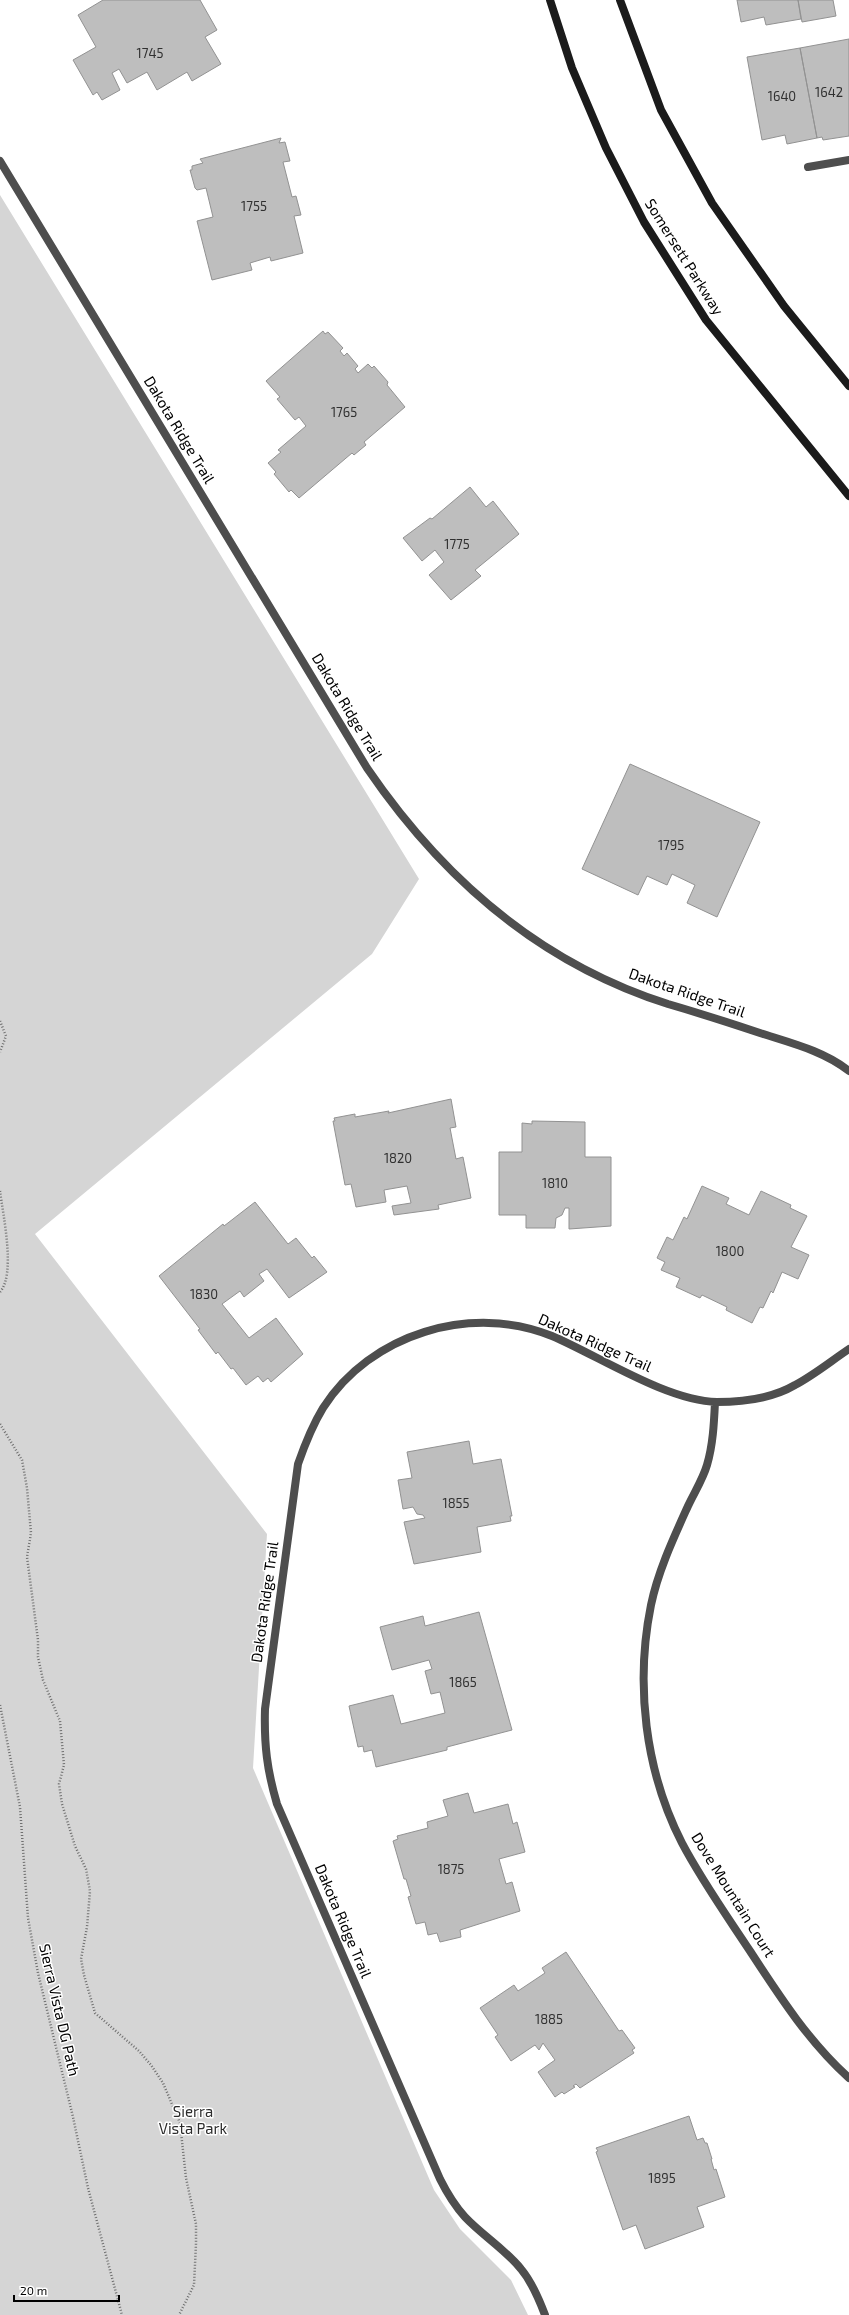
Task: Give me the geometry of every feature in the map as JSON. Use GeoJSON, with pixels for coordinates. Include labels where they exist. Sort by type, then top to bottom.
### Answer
{"type":"FeatureCollection","features":[{"type":"Feature","properties":{"kind":"main road","name":"Somersett Parkway"},"geometry":{"type":"LineString","coordinates":[[550,0],[572,68],[606,148],[644,222],[706,320],[849,496]]}},
{"type":"Feature","properties":{"kind":"main road"},"geometry":{"type":"LineString","coordinates":[[620,0],[661,110],[712,203],[784,306],[849,386]]}},
{"type":"Feature","properties":{"kind":"street"},"geometry":{"type":"LineString","coordinates":[[808,167],[849,160]]}},
{"type":"Feature","properties":{"kind":"street","name":"Dakota Ridge Trail"},"geometry":{"type":"LineString","coordinates":[[0,161],[367,768],[395,809],[427,847],[461,882],[499,914],[539,942],[582,968],[645,996],[806,1048],[849,1071]]}},
{"type":"Feature","properties":{"kind":"street","name":"Dakota Ridge Trail"},"geometry":{"type":"LineString","coordinates":[[545,2315],[538,2296],[522,2270],[506,2252],[465,2217],[451,2199],[440,2179],[277,1804],[268,1775],[264,1746],[265,1710],[298,1464],[309,1433],[324,1407],[344,1381],[366,1361],[397,1342],[431,1330],[467,1323],[503,1324],[545,1334],[673,1393],[715,1402],[756,1399],[794,1386],[849,1349]]}},
{"type":"Feature","properties":{"kind":"street","name":"Dove Mountain Court"},"geometry":{"type":"LineString","coordinates":[[715,1402],[713,1439],[707,1467],[670,1545],[651,1604],[644,1666],[646,1722],[658,1784],[681,1841],[697,1869],[790,2012],[827,2058],[849,2078]]}},
{"type":"Feature","properties":{"kind":"path"},"geometry":{"type":"LineString","coordinates":[[0,1021],[6,1036],[0,1052]]}},
{"type":"Feature","properties":{"kind":"path"},"geometry":{"type":"LineString","coordinates":[[0,1191],[8,1262],[4,1287],[0,1292]]}},
{"type":"Feature","properties":{"kind":"path"},"geometry":{"type":"LineString","coordinates":[[0,1424],[22,1460],[27,1488],[30,1534],[27,1557],[38,1640],[38,1657],[43,1680],[60,1721],[64,1765],[59,1784],[62,1804],[75,1846],[86,1869],[89,1884],[87,1927],[82,1960],[84,1975],[96,2013],[139,2051],[150,2065],[163,2083],[180,2123],[186,2178],[196,2224],[196,2244],[194,2285],[179,2315]]}},
{"type":"Feature","properties":{"kind":"path","name":"Sierra Vista DG Path"},"geometry":{"type":"LineString","coordinates":[[0,1705],[20,1807],[28,1918],[38,1973],[73,2117],[88,2188],[122,2315]]}},
{"type":"Feature","properties":{"kind":"green space","name":"Sierra Vista Park"},"geometry":{"type":"Polygon","coordinates":[[[0,195],[419,879],[372,954],[35,1234],[267,1534],[253,1768],[434,2190],[460,2229],[511,2280],[528,2315],[0,2315],[0,195]]]}},
{"type":"Feature","properties":{"kind":"building"},"geometry":{"type":"Polygon","coordinates":[[[103,0],[200,0],[217,30],[205,37],[221,64],[192,81],[187,72],[157,90],[147,72],[127,83],[119,69],[112,73],[120,90],[102,100],[97,92],[93,95],[73,60],[96,47],[78,15],[103,0]]]}},
{"type":"Feature","properties":{"kind":"building"},"geometry":{"type":"Polygon","coordinates":[[[737,0],[798,0],[801,19],[766,25],[764,17],[741,22],[737,0]]]}},
{"type":"Feature","properties":{"kind":"building"},"geometry":{"type":"Polygon","coordinates":[[[798,0],[833,0],[836,16],[802,22],[798,0]]]}},
{"type":"Feature","properties":{"kind":"building"},"geometry":{"type":"Polygon","coordinates":[[[849,39],[849,136],[823,140],[822,137],[817,138],[800,48],[849,39]]]}},
{"type":"Feature","properties":{"kind":"building"},"geometry":{"type":"Polygon","coordinates":[[[800,48],[817,138],[787,144],[785,135],[762,140],[747,57],[800,48]]]}},
{"type":"Feature","properties":{"kind":"building"},"geometry":{"type":"Polygon","coordinates":[[[281,138],[279,143],[285,142],[290,161],[283,162],[292,197],[296,196],[301,215],[294,216],[303,253],[271,261],[270,257],[250,263],[252,270],[212,280],[197,221],[213,217],[206,188],[197,190],[195,188],[190,170],[192,170],[192,166],[203,163],[200,159],[281,138]]]}},
{"type":"Feature","properties":{"kind":"building"},"geometry":{"type":"Polygon","coordinates":[[[323,331],[325,334],[328,332],[343,348],[340,351],[344,356],[347,353],[358,366],[355,369],[358,373],[368,364],[372,368],[374,366],[388,382],[387,385],[405,407],[364,442],[366,445],[354,455],[352,453],[299,498],[291,490],[289,492],[274,474],[276,472],[268,463],[281,452],[278,450],[306,426],[299,417],[295,420],[277,399],[280,397],[266,381],[323,331]]]}},
{"type":"Feature","properties":{"kind":"building"},"geometry":{"type":"Polygon","coordinates":[[[470,487],[486,507],[493,501],[519,534],[475,570],[481,576],[451,600],[429,575],[444,562],[435,550],[422,561],[403,538],[430,518],[432,519],[470,487]]]}},
{"type":"Feature","properties":{"kind":"building"},"geometry":{"type":"Polygon","coordinates":[[[630,764],[760,822],[717,917],[687,903],[695,885],[672,874],[667,885],[647,876],[638,895],[582,869],[630,764]]]}},
{"type":"Feature","properties":{"kind":"building"},"geometry":{"type":"Polygon","coordinates":[[[451,1099],[456,1127],[450,1128],[456,1159],[463,1157],[471,1198],[438,1205],[439,1209],[394,1215],[392,1206],[411,1203],[407,1186],[384,1190],[386,1202],[356,1207],[351,1184],[345,1185],[333,1121],[335,1121],[334,1118],[355,1114],[355,1117],[389,1111],[388,1113],[451,1099]]]}},
{"type":"Feature","properties":{"kind":"building"},"geometry":{"type":"Polygon","coordinates":[[[532,1121],[585,1122],[585,1157],[611,1157],[611,1226],[569,1229],[569,1208],[565,1208],[562,1215],[556,1218],[555,1228],[526,1228],[526,1215],[499,1215],[499,1152],[522,1152],[522,1123],[532,1124],[532,1121]]]}},
{"type":"Feature","properties":{"kind":"building"},"geometry":{"type":"Polygon","coordinates":[[[702,1186],[729,1198],[726,1204],[749,1215],[761,1191],[791,1205],[790,1208],[807,1216],[791,1247],[809,1255],[798,1279],[782,1272],[773,1293],[771,1291],[763,1308],[760,1307],[752,1323],[726,1310],[727,1307],[702,1295],[700,1298],[676,1287],[680,1278],[661,1270],[665,1262],[657,1258],[667,1237],[673,1240],[684,1217],[687,1219],[702,1186]]]}},
{"type":"Feature","properties":{"kind":"building"},"geometry":{"type":"Polygon","coordinates":[[[255,1202],[288,1244],[296,1238],[312,1258],[314,1256],[327,1272],[289,1298],[267,1269],[259,1274],[264,1281],[244,1297],[240,1291],[222,1304],[249,1338],[276,1318],[303,1354],[271,1382],[268,1378],[263,1382],[258,1376],[246,1385],[218,1352],[216,1354],[198,1330],[200,1329],[159,1276],[223,1224],[224,1226],[255,1202]]]}},
{"type":"Feature","properties":{"kind":"building"},"geometry":{"type":"Polygon","coordinates":[[[469,1441],[473,1464],[501,1459],[512,1516],[510,1516],[511,1521],[477,1527],[481,1552],[414,1564],[404,1522],[425,1518],[423,1515],[417,1514],[413,1507],[403,1509],[398,1480],[412,1478],[407,1452],[469,1441]]]}},
{"type":"Feature","properties":{"kind":"building"},"geometry":{"type":"Polygon","coordinates":[[[479,1612],[512,1730],[447,1747],[447,1750],[376,1767],[372,1750],[364,1752],[363,1746],[358,1747],[349,1706],[393,1695],[401,1724],[445,1713],[440,1692],[431,1694],[425,1671],[432,1669],[429,1660],[392,1670],[380,1627],[423,1616],[425,1626],[479,1612]]]}},
{"type":"Feature","properties":{"kind":"building"},"geometry":{"type":"Polygon","coordinates":[[[468,1793],[474,1813],[508,1804],[513,1824],[517,1822],[525,1852],[499,1859],[506,1884],[512,1882],[520,1911],[460,1930],[461,1937],[440,1942],[437,1933],[428,1935],[425,1922],[416,1924],[408,1897],[411,1896],[406,1879],[404,1879],[393,1841],[398,1839],[397,1836],[428,1828],[427,1822],[448,1816],[443,1800],[468,1793]]]}},
{"type":"Feature","properties":{"kind":"building"},"geometry":{"type":"Polygon","coordinates":[[[566,1952],[619,2031],[622,2030],[635,2048],[632,2050],[634,2053],[580,2088],[576,2084],[573,2086],[575,2087],[564,2094],[562,2092],[555,2097],[538,2072],[555,2060],[543,2043],[539,2050],[535,2045],[511,2061],[495,2037],[498,2035],[480,2008],[514,1985],[518,1991],[545,1973],[542,1968],[566,1952]]]}},
{"type":"Feature","properties":{"kind":"building"},"geometry":{"type":"Polygon","coordinates":[[[689,2116],[697,2140],[703,2138],[705,2143],[707,2143],[714,2170],[716,2169],[725,2197],[697,2207],[704,2227],[645,2249],[636,2225],[623,2230],[596,2152],[598,2151],[596,2148],[689,2116]]]}}]}
